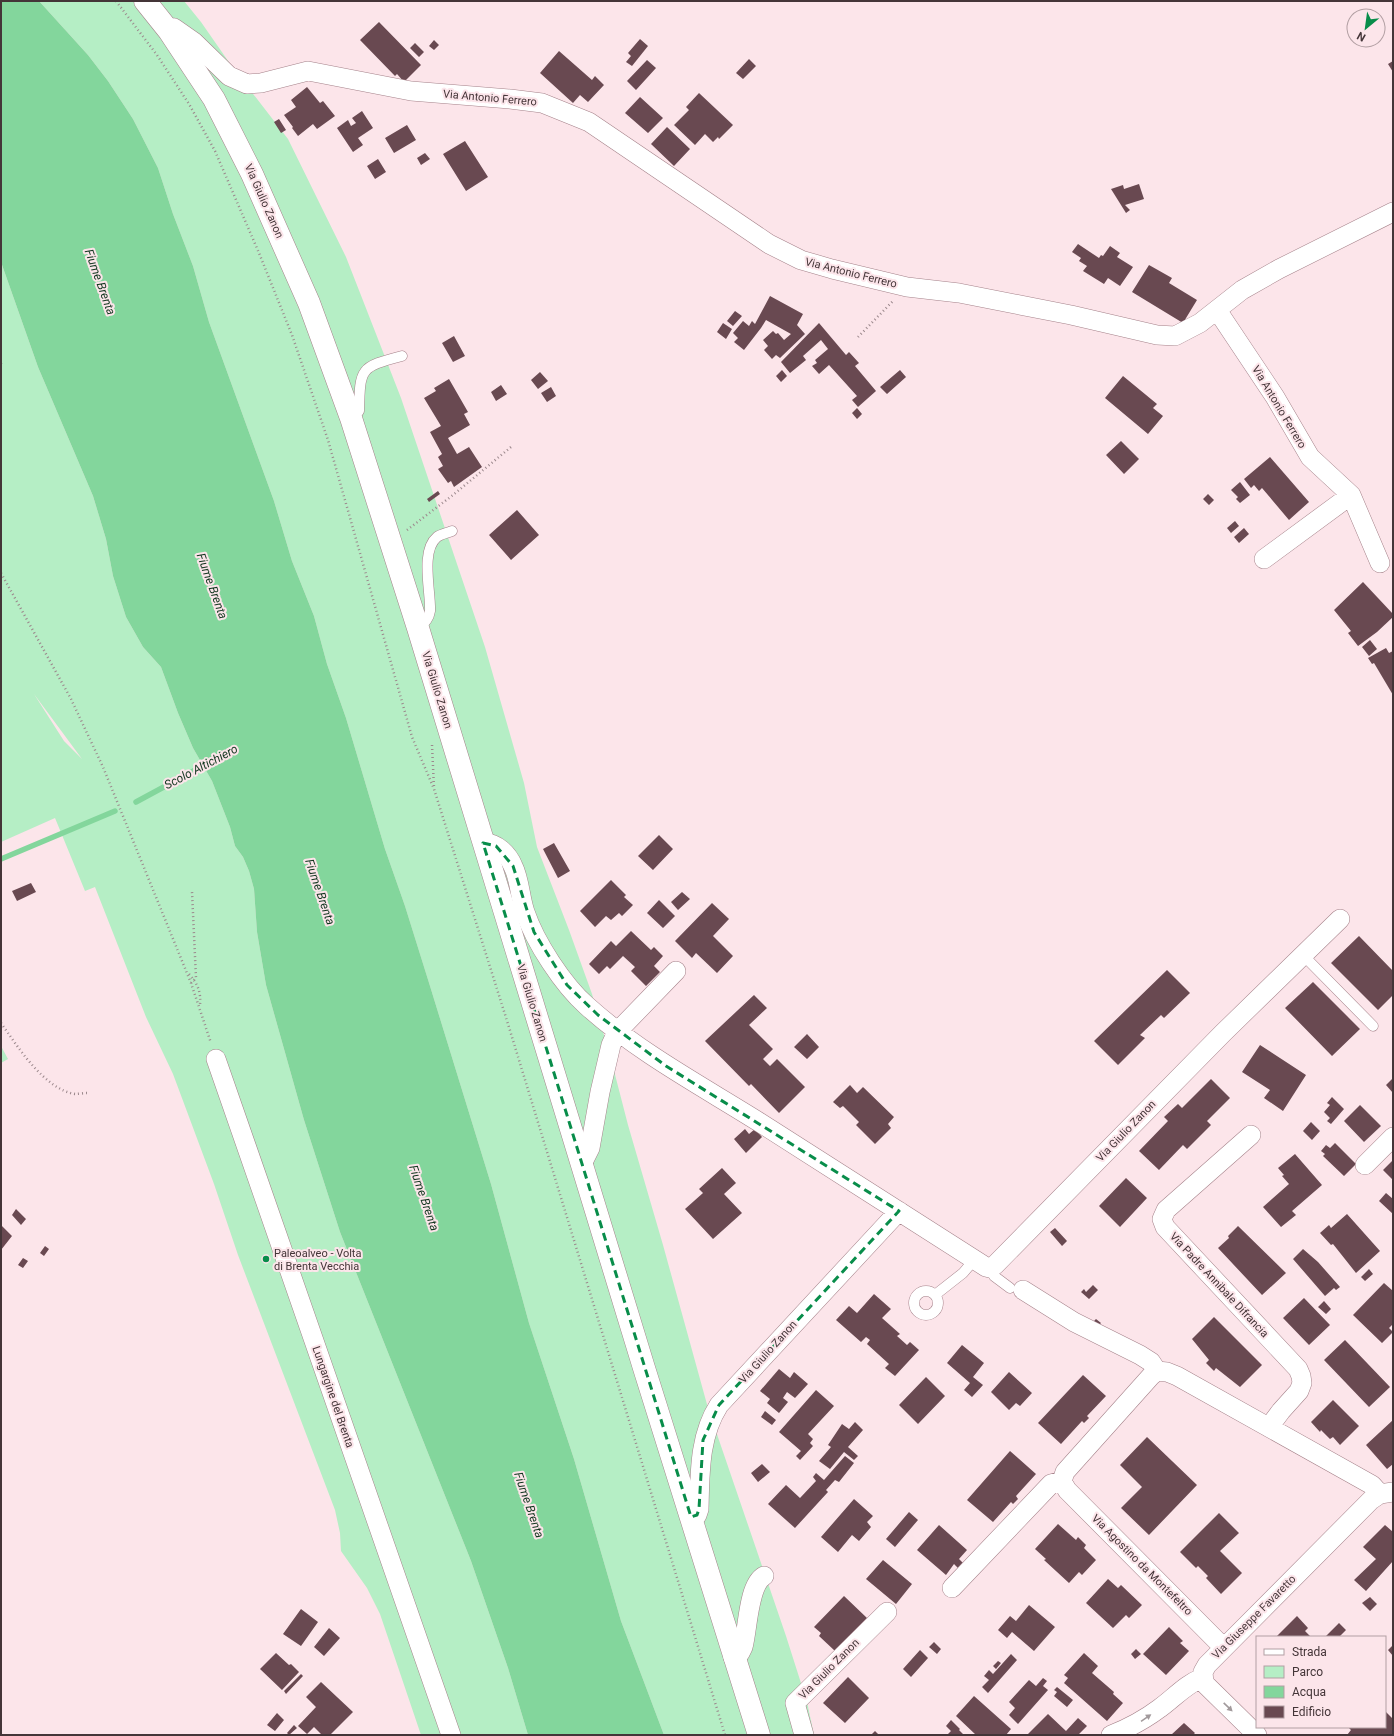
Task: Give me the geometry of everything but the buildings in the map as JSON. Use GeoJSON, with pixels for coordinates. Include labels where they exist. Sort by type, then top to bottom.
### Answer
{"type":"FeatureCollection","features":[{"type":"Feature","properties":{"kind":"street","name":"Via Giulio Zanon"},"geometry":{"type":"LineString","coordinates":[[145,1],[169,32],[214,99],[252,174],[309,303],[351,418],[418,628],[733,1657],[759,1735]]}},
{"type":"Feature","properties":{"kind":"street","name":"Via Antonio Ferrero"},"geometry":{"type":"LineString","coordinates":[[169,32],[174,28],[184,34],[229,76],[246,84],[261,83],[308,70],[411,91],[542,103],[589,122],[769,244],[801,260],[832,270],[908,287],[959,293],[1071,315],[1157,335],[1175,336],[1200,323],[1242,290],[1279,269],[1393,212]]}},
{"type":"Feature","properties":{"kind":"street","name":"Via Antonio Ferrero"},"geometry":{"type":"LineString","coordinates":[[1217,310],[1275,397],[1310,457],[1352,495],[1380,563]]}},
{"type":"Feature","properties":{"kind":"street"},"geometry":{"type":"LineString","coordinates":[[1264,559],[1352,495]]}},
{"type":"Feature","properties":{"kind":"street"},"geometry":{"type":"LineString","coordinates":[[483,843],[489,842],[496,846],[505,853],[513,866],[525,912],[534,932],[567,985],[577,997],[617,1032],[666,1066],[899,1210],[982,1264]]}},
{"type":"Feature","properties":{"kind":"street","name":"Via Giulio Zanon"},"geometry":{"type":"LineString","coordinates":[[982,1264],[995,1265],[1223,1033],[1340,919]]}},
{"type":"Feature","properties":{"kind":"street"},"geometry":{"type":"LineString","coordinates":[[582,1164],[590,1148],[600,1092],[611,1045],[617,1032],[676,970]]}},
{"type":"Feature","properties":{"kind":"street","name":"Lungargine del Brenta"},"geometry":{"type":"LineString","coordinates":[[216,1059],[452,1735]]}},
{"type":"Feature","properties":{"kind":"street","name":"Via Padre Annibale Difrancia"},"geometry":{"type":"LineString","coordinates":[[1251,1136],[1166,1210],[1162,1219],[1165,1227],[1298,1369],[1302,1383],[1299,1391],[1281,1411],[1269,1428]]}},
{"type":"Feature","properties":{"kind":"street"},"geometry":{"type":"LineString","coordinates":[[1365,1165],[1393,1137]]}},
{"type":"Feature","properties":{"kind":"street","name":"Via Giulio Zanon"},"geometry":{"type":"LineString","coordinates":[[690,1517],[697,1515],[699,1509],[704,1440],[709,1424],[719,1406],[899,1210]]}},
{"type":"Feature","properties":{"kind":"street"},"geometry":{"type":"LineString","coordinates":[[1016,1289],[1074,1322],[1140,1355],[1151,1362],[1157,1371]]}},
{"type":"Feature","properties":{"kind":"street"},"geometry":{"type":"LineString","coordinates":[[952,1588],[1051,1484],[1062,1481],[1065,1472],[1157,1371],[1167,1372],[1177,1376],[1386,1493]]}},
{"type":"Feature","properties":{"kind":"street","name":"Via Agostino da Montefeltro"},"geometry":{"type":"LineString","coordinates":[[1062,1481],[1067,1490],[1223,1647]]}},
{"type":"Feature","properties":{"kind":"street","name":"Via Giuseppe Favaretto"},"geometry":{"type":"LineString","coordinates":[[1202,1678],[1203,1672],[1207,1665],[1223,1647],[1371,1500],[1386,1493]]}},
{"type":"Feature","properties":{"kind":"street"},"geometry":{"type":"LineString","coordinates":[[733,1657],[740,1653],[743,1647],[750,1604],[756,1583],[764,1576]]}},
{"type":"Feature","properties":{"kind":"street","name":"Via Giulio Zanon"},"geometry":{"type":"LineString","coordinates":[[804,1735],[795,1703],[887,1612]]}},
{"type":"Feature","properties":{"kind":"street"},"geometry":{"type":"LineString","coordinates":[[1111,1735],[1134,1726],[1161,1708],[1195,1681],[1202,1678],[1204,1683],[1212,1692],[1257,1735]]}},
{"type":"Feature","properties":{"kind":"lane"},"geometry":{"type":"LineString","coordinates":[[351,418],[357,415],[359,411],[360,384],[363,374],[368,368],[379,362],[402,356]]}},
{"type":"Feature","properties":{"kind":"lane"},"geometry":{"type":"LineString","coordinates":[[418,628],[425,624],[430,612],[427,566],[433,542],[438,536],[452,531]]}},
{"type":"Feature","properties":{"kind":"lane"},"geometry":{"type":"LineString","coordinates":[[1303,956],[1373,1026]]}},
{"type":"Feature","properties":{"kind":"lane"},"geometry":{"type":"LineString","coordinates":[[935,1295],[963,1273],[982,1264],[994,1276],[1016,1289]]}},
{"type":"Feature","properties":{"kind":"path"},"geometry":{"type":"LineString","coordinates":[[116,1],[158,55],[189,104],[214,151],[259,253],[292,335],[328,440],[412,737],[434,790],[508,1024],[725,1735]]}},
{"type":"Feature","properties":{"kind":"path","name":"Via Antonio Ferrero"},"geometry":{"type":"LineString","coordinates":[[858,337],[908,287]]}},
{"type":"Feature","properties":{"kind":"path"},"geometry":{"type":"LineString","coordinates":[[389,538],[399,536],[453,495],[511,447]]}},
{"type":"Feature","properties":{"kind":"path"},"geometry":{"type":"LineString","coordinates":[[1,572],[71,699],[103,767],[187,972],[216,1059]]}},
{"type":"Feature","properties":{"kind":"path"},"geometry":{"type":"LineString","coordinates":[[191,983],[196,978],[192,892]]}},
{"type":"Feature","properties":{"kind":"path"},"geometry":{"type":"LineString","coordinates":[[187,972],[194,980],[201,995],[200,1008]]}},
{"type":"Feature","properties":{"kind":"path"},"geometry":{"type":"LineString","coordinates":[[1,1023],[21,1052],[43,1076],[60,1088],[76,1094],[88,1092]]}},
{"type":"Feature","properties":{"kind":"highlighted area"},"geometry":{"type":"Polygon","coordinates":[[[483,843],[496,846],[513,866],[534,932],[567,985],[598,1015],[666,1066],[899,1211],[719,1405],[703,1440],[699,1509],[697,1515],[691,1517],[598,1215],[483,843]]]}},
{"type":"Feature","properties":{"kind":"green space"},"geometry":{"type":"Polygon","coordinates":[[[39,1],[184,1],[288,139],[346,257],[401,398],[485,647],[524,783],[537,847],[592,994],[708,1408],[786,1636],[807,1702],[814,1735],[664,1735],[621,1621],[574,1459],[529,1323],[491,1184],[405,906],[385,849],[346,718],[327,664],[314,616],[292,561],[274,501],[209,322],[193,266],[173,214],[158,168],[133,119],[108,81],[88,55],[39,1]]]}},
{"type":"Feature","properties":{"kind":"green space"},"geometry":{"type":"Polygon","coordinates":[[[1,262],[38,367],[93,496],[106,539],[113,576],[126,617],[143,647],[161,667],[193,748],[212,781],[230,827],[235,846],[243,857],[249,871],[254,889],[257,932],[266,985],[304,1120],[340,1232],[471,1561],[508,1668],[528,1735],[421,1735],[380,1614],[367,1588],[341,1551],[340,1533],[335,1510],[238,1255],[214,1184],[173,1074],[146,1017],[95,887],[85,891],[55,818],[1,842],[1,262]],[[34,694],[64,741],[82,759],[34,694]]]}},
{"type":"Feature","properties":{"kind":"green space"},"geometry":{"type":"Polygon","coordinates":[[[1,1046],[8,1059],[1,1063],[1,1046]]]}},
{"type":"Feature","properties":{"kind":"water","name":"Fiume Brenta"},"geometry":{"type":"Polygon","coordinates":[[[1,1],[39,1],[88,55],[108,81],[133,119],[158,168],[173,214],[193,266],[209,322],[274,501],[292,561],[314,616],[327,664],[346,718],[385,849],[405,906],[491,1184],[529,1323],[574,1459],[621,1621],[664,1735],[528,1735],[508,1668],[471,1561],[340,1232],[304,1120],[266,985],[257,932],[254,889],[249,871],[243,857],[235,846],[230,827],[212,781],[193,748],[161,667],[143,647],[126,617],[113,576],[106,539],[93,496],[38,367],[1,262],[1,1]]]}},
{"type":"Feature","properties":{"kind":"waterway","name":"Scolo Altichiero"},"geometry":{"type":"LineString","coordinates":[[136,802],[210,762]]}},
{"type":"Feature","properties":{"kind":"waterway","name":"Scolo Altichiero"},"geometry":{"type":"LineString","coordinates":[[1,859],[115,811]]}},
{"type":"Feature","properties":{"kind":"place","name":"Paleoalveo - Volta di Brenta Vecchia"},"geometry":{"type":"Point","coordinates":[266,1259]}}]}
